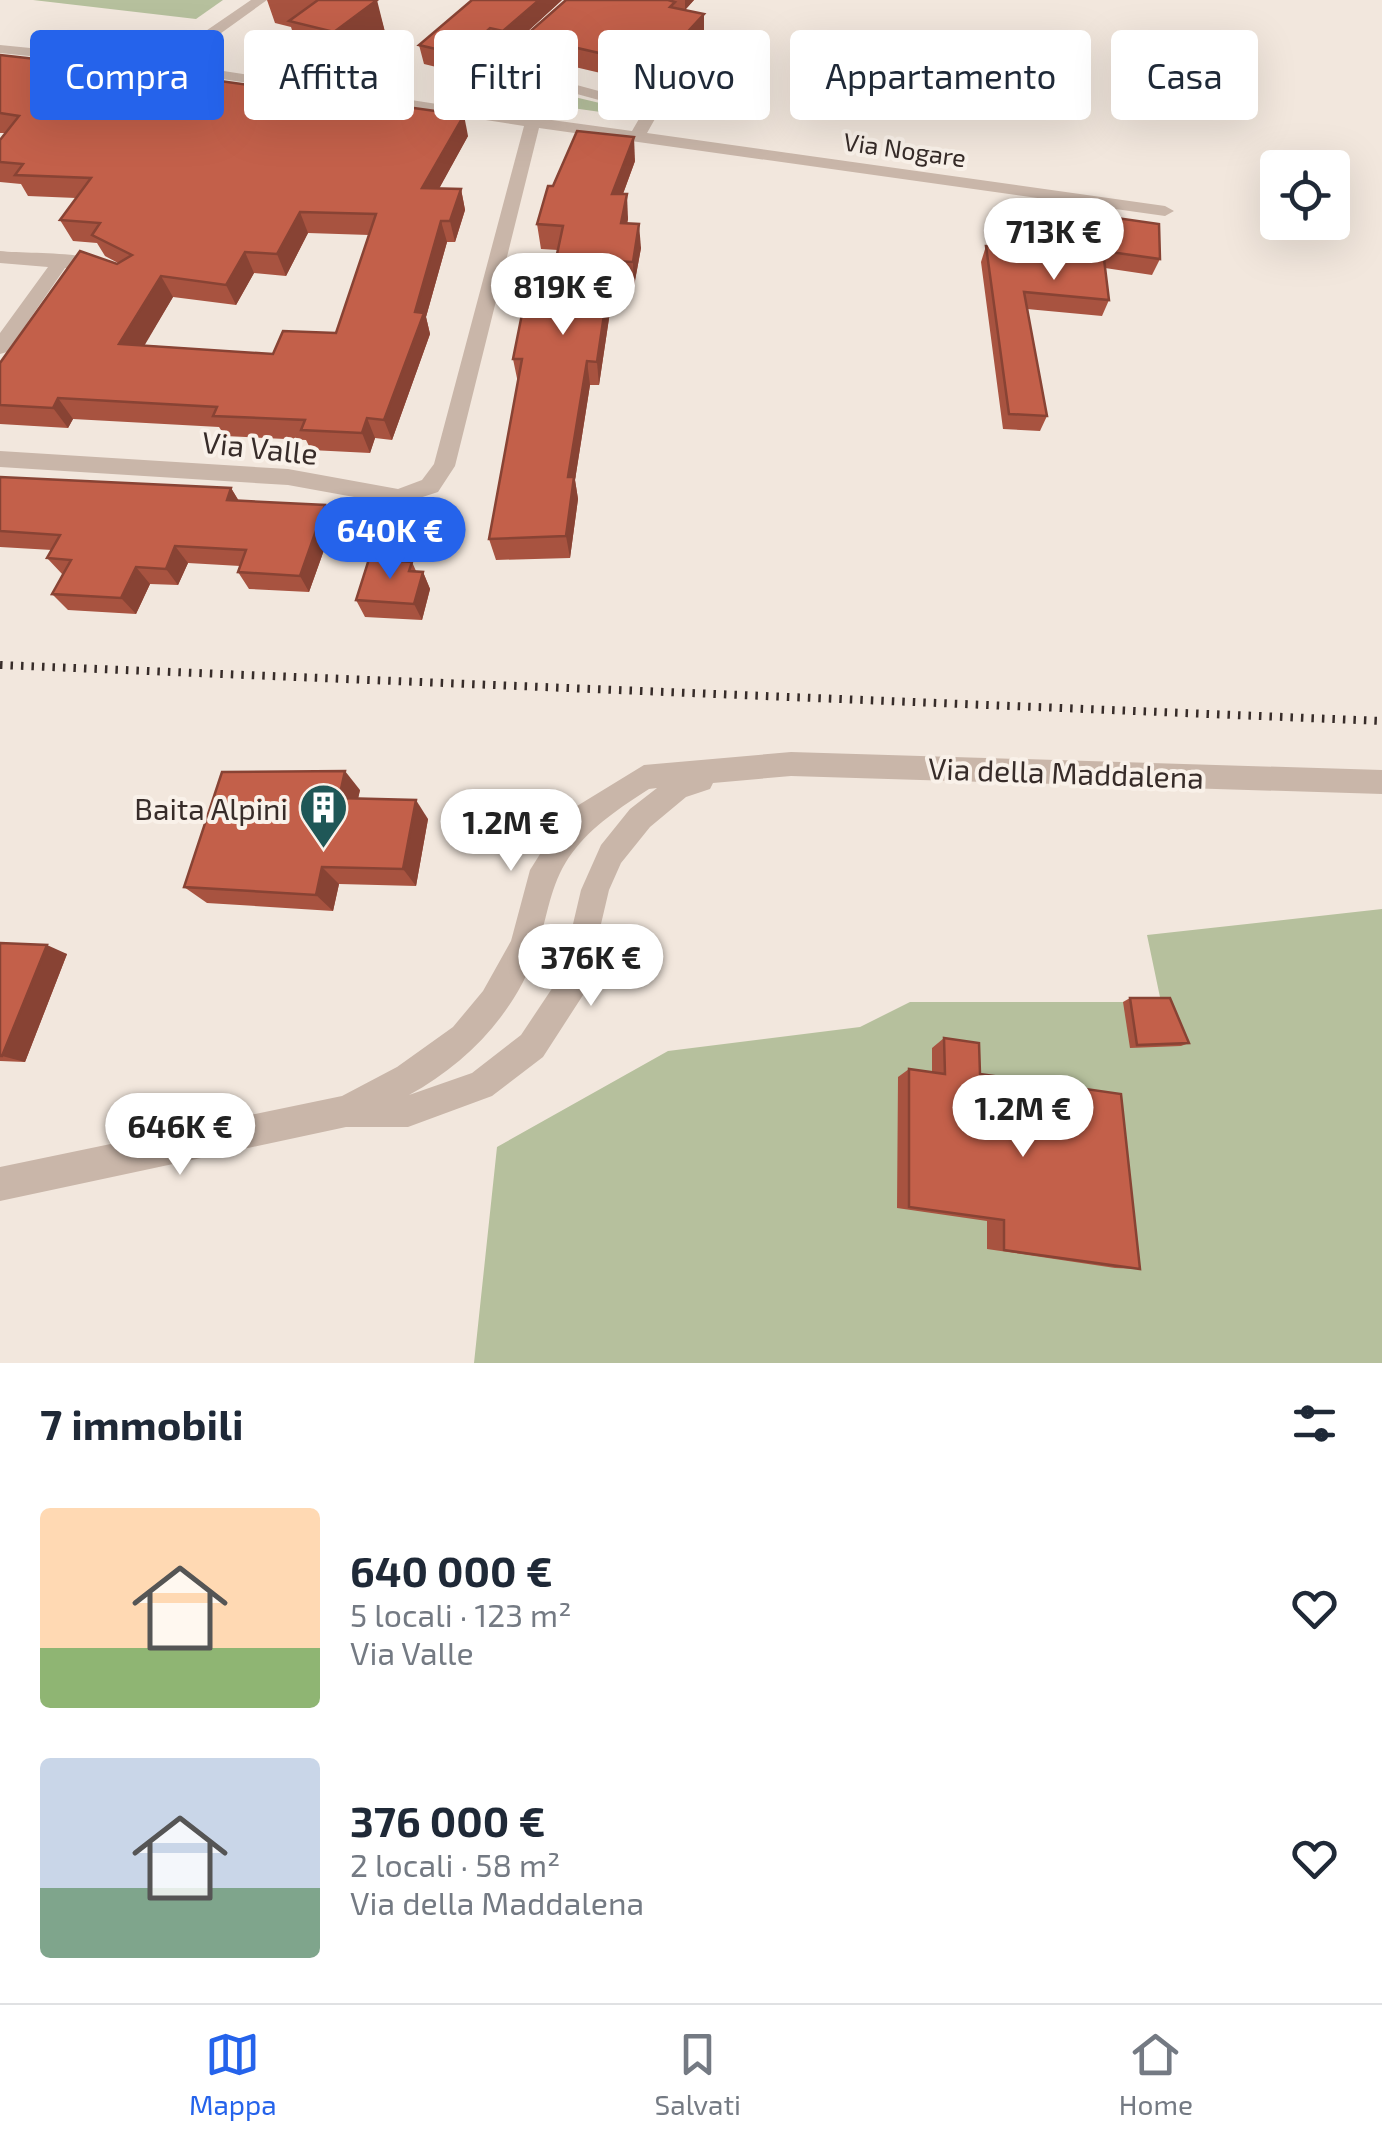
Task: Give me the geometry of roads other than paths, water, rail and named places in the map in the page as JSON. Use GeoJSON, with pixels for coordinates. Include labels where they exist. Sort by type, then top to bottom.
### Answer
{"type":"FeatureCollection","features":[{"type":"Feature","properties":{"kind":"street"},"geometry":{"type":"LineString","coordinates":[[217,30],[260,0]]}},
{"type":"Feature","properties":{"kind":"street"},"geometry":{"type":"LineString","coordinates":[[543,30],[576,0]]}},
{"type":"Feature","properties":{"kind":"street","name":"Via Nogare"},"geometry":{"type":"LineString","coordinates":[[0,49],[30,52]]}},
{"type":"Feature","properties":{"kind":"street","name":"Via Nogare"},"geometry":{"type":"LineString","coordinates":[[224,75],[434,108]]}},
{"type":"Feature","properties":{"kind":"street"},"geometry":{"type":"LineString","coordinates":[[578,91],[652,110],[638,134]]}},
{"type":"Feature","properties":{"kind":"street","name":"Via Nogare"},"geometry":{"type":"LineString","coordinates":[[525,120],[1165,211]]}},
{"type":"Feature","properties":{"kind":"street","name":"Via Valle"},"geometry":{"type":"LineString","coordinates":[[0,460],[288,477],[398,497],[430,486],[444,466],[533,121]]}},
{"type":"Feature","properties":{"kind":"street"},"geometry":{"type":"LineString","coordinates":[[0,257],[95,262],[131,274]]}},
{"type":"Feature","properties":{"kind":"street"},"geometry":{"type":"LineString","coordinates":[[0,347],[62,260]]}},
{"type":"Feature","properties":{"kind":"street","name":"Via della Maddalena"},"geometry":{"type":"LineString","coordinates":[[0,1184],[346,1111],[408,1112],[481,1085],[532,1046],[574,981],[595,890],[611,854],[640,818],[678,786],[749,765]]}},
{"type":"Feature","properties":{"kind":"street","name":"Via della Maddalena"},"geometry":{"type":"LineString","coordinates":[[346,1111],[408,1078],[464,1038],[494,1002],[525,942],[540,880],[562,844],[587,815],[644,777],[749,765],[1382,782]]}},
{"type":"Feature","properties":{"kind":"railway"},"geometry":{"type":"LineString","coordinates":[[0,665],[1382,721]]}},
{"type":"Feature","properties":{"kind":"place","name":"Baita Alpini"},"geometry":{"type":"Point","coordinates":[323,850]}}]}
